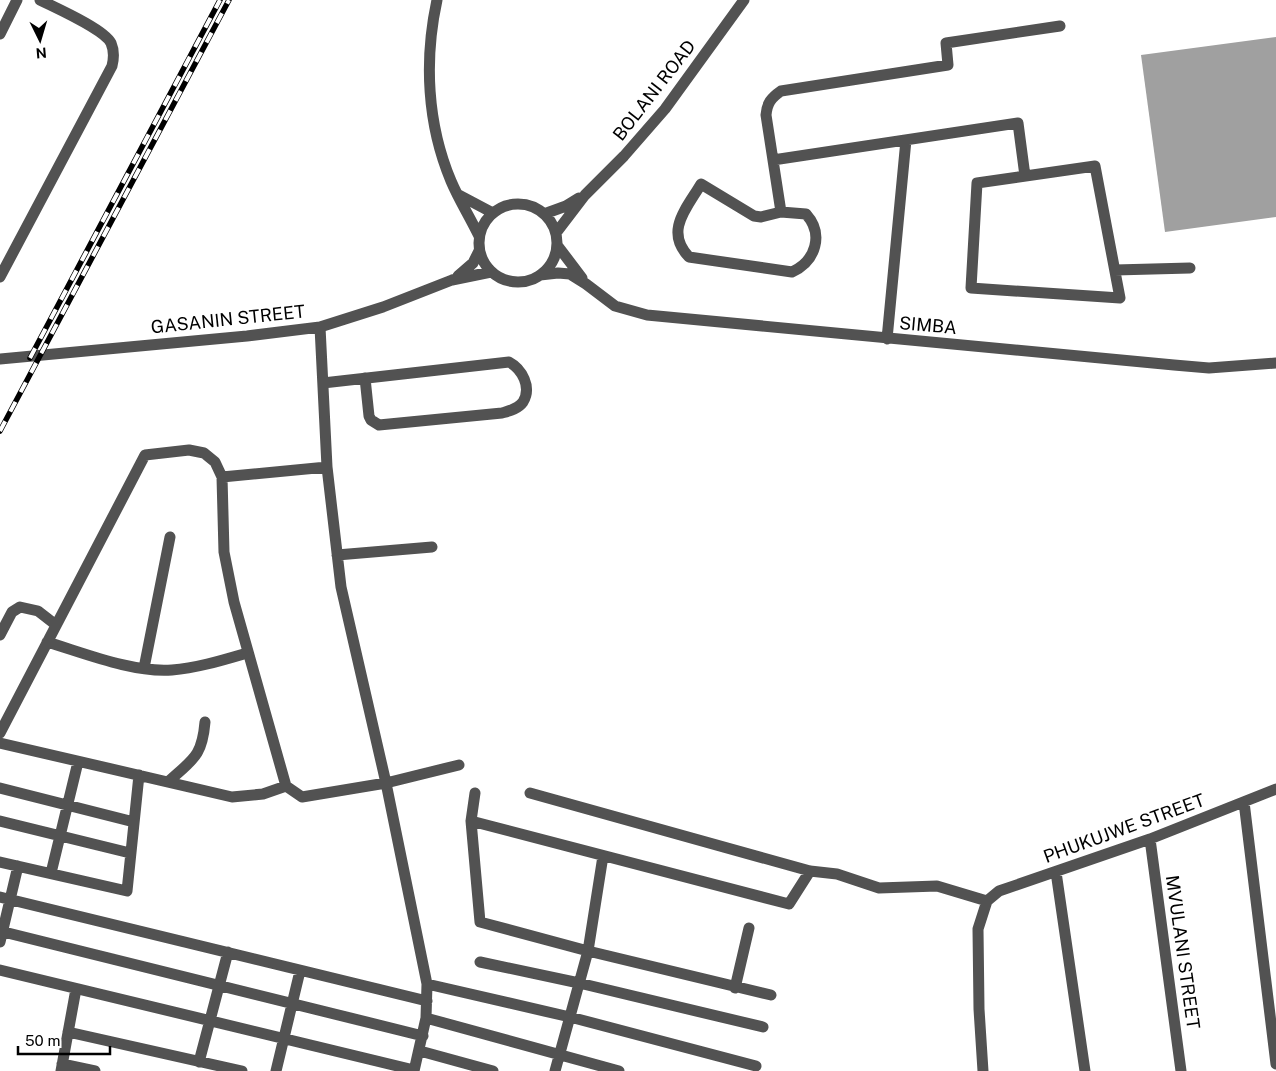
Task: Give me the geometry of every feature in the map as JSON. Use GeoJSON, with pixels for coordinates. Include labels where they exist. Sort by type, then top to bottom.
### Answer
{"type":"FeatureCollection","features":[{"type":"Feature","properties":{"kind":"street"},"geometry":{"type":"LineString","coordinates":[[0,34],[17,0]]}},
{"type":"Feature","properties":{"kind":"street"},"geometry":{"type":"LineString","coordinates":[[0,277],[112,66],[114,58],[110,42],[102,33],[40,0]]}},
{"type":"Feature","properties":{"kind":"street"},"geometry":{"type":"LineString","coordinates":[[437,0],[430,39],[430,97],[441,152],[458,194],[479,236]]}},
{"type":"Feature","properties":{"kind":"street","name":"BOLANI ROAD"},"geometry":{"type":"LineString","coordinates":[[556,233],[585,195],[655,122],[744,0]]}},
{"type":"Feature","properties":{"kind":"street"},"geometry":{"type":"LineString","coordinates":[[781,212],[767,106],[771,98],[781,91],[948,65],[946,43],[1060,26]]}},
{"type":"Feature","properties":{"kind":"street"},"geometry":{"type":"LineString","coordinates":[[773,160],[1018,124],[1025,176]]}},
{"type":"Feature","properties":{"kind":"street"},"geometry":{"type":"LineString","coordinates":[[887,339],[906,140]]}},
{"type":"Feature","properties":{"kind":"street"},"geometry":{"type":"LineString","coordinates":[[1095,166],[1120,298],[971,288],[976,183],[1025,176],[1095,166]]}},
{"type":"Feature","properties":{"kind":"street"},"geometry":{"type":"LineString","coordinates":[[701,184],[754,216],[761,217],[781,212],[806,214],[814,223],[814,249],[811,258],[804,266],[792,272],[689,256],[682,249],[676,235],[678,224],[701,184]]}},
{"type":"Feature","properties":{"kind":"street"},"geometry":{"type":"LineString","coordinates":[[458,194],[493,212]]}},
{"type":"Feature","properties":{"kind":"street","name":"BOLANI ROAD"},"geometry":{"type":"LineString","coordinates":[[544,214],[566,206],[585,195]]}},
{"type":"Feature","properties":{"kind":"street"},"geometry":{"type":"LineString","coordinates":[[517,204],[531,206],[544,214],[556,233],[557,245],[551,264],[540,275],[529,281],[513,282],[501,279],[491,272],[479,252],[479,236],[483,225],[493,212],[506,205],[517,204]]}},
{"type":"Feature","properties":{"kind":"street"},"geometry":{"type":"LineString","coordinates":[[557,245],[586,284]]}},
{"type":"Feature","properties":{"kind":"street","name":"GASANIN STREET"},"geometry":{"type":"LineString","coordinates":[[452,280],[465,272],[479,252]]}},
{"type":"Feature","properties":{"kind":"street"},"geometry":{"type":"LineString","coordinates":[[1114,270],[1190,268]]}},
{"type":"Feature","properties":{"kind":"street","name":"GASANIN STREET"},"geometry":{"type":"LineString","coordinates":[[1,359],[247,336],[320,327],[373,310],[452,280],[491,272]]}},
{"type":"Feature","properties":{"kind":"street"},"geometry":{"type":"LineString","coordinates":[[540,275],[570,274],[586,284]]}},
{"type":"Feature","properties":{"kind":"street","name":"SIMBA"},"geometry":{"type":"LineString","coordinates":[[586,284],[615,306],[634,313],[887,339],[1209,368],[1276,363]]}},
{"type":"Feature","properties":{"kind":"street"},"geometry":{"type":"LineString","coordinates":[[0,970],[414,1071],[424,1036],[427,984],[386,783],[336,555],[327,467],[320,327]]}},
{"type":"Feature","properties":{"kind":"street"},"geometry":{"type":"LineString","coordinates":[[323,383],[365,378],[509,362],[518,367],[523,374],[526,389],[524,401],[519,406],[502,413],[379,425],[371,420],[369,416],[365,378]]}},
{"type":"Feature","properties":{"kind":"street"},"geometry":{"type":"LineString","coordinates":[[0,733],[145,455],[188,450],[204,453],[215,462],[222,477],[224,552],[234,602],[286,786],[302,797],[386,783],[459,765]]}},
{"type":"Feature","properties":{"kind":"street"},"geometry":{"type":"LineString","coordinates":[[222,477],[327,467]]}},
{"type":"Feature","properties":{"kind":"street"},"geometry":{"type":"LineString","coordinates":[[144,668],[170,537]]}},
{"type":"Feature","properties":{"kind":"street"},"geometry":{"type":"LineString","coordinates":[[336,555],[432,548]]}},
{"type":"Feature","properties":{"kind":"street"},"geometry":{"type":"LineString","coordinates":[[0,635],[12,612],[20,607],[38,611],[56,624]]}},
{"type":"Feature","properties":{"kind":"street"},"geometry":{"type":"LineString","coordinates":[[47,642],[144,668],[179,669],[247,653]]}},
{"type":"Feature","properties":{"kind":"street"},"geometry":{"type":"LineString","coordinates":[[168,782],[194,757],[203,744],[205,722]]}},
{"type":"Feature","properties":{"kind":"street"},"geometry":{"type":"LineString","coordinates":[[0,743],[232,796],[263,794],[286,786]]}},
{"type":"Feature","properties":{"kind":"street"},"geometry":{"type":"LineString","coordinates":[[51,873],[78,762]]}},
{"type":"Feature","properties":{"kind":"street"},"geometry":{"type":"LineString","coordinates":[[0,862],[127,891],[139,775]]}},
{"type":"Feature","properties":{"kind":"street"},"geometry":{"type":"LineString","coordinates":[[0,788],[134,822]]}},
{"type":"Feature","properties":{"kind":"street","name":"PHUKUJWE STREET"},"geometry":{"type":"LineString","coordinates":[[987,901],[999,891],[1150,838],[1276,789]]}},
{"type":"Feature","properties":{"kind":"street"},"geometry":{"type":"LineString","coordinates":[[475,793],[471,821],[480,922],[735,988],[771,995]]}},
{"type":"Feature","properties":{"kind":"street"},"geometry":{"type":"LineString","coordinates":[[530,793],[810,871],[836,874],[878,888],[937,886],[987,901],[980,920],[978,939],[978,1009],[983,1071]]}},
{"type":"Feature","properties":{"kind":"street"},"geometry":{"type":"LineString","coordinates":[[1244,802],[1276,1064]]}},
{"type":"Feature","properties":{"kind":"street"},"geometry":{"type":"LineString","coordinates":[[0,821],[130,853]]}},
{"type":"Feature","properties":{"kind":"street"},"geometry":{"type":"LineString","coordinates":[[471,821],[789,904],[810,871]]}},
{"type":"Feature","properties":{"kind":"street","name":"MVULANI STREET"},"geometry":{"type":"LineString","coordinates":[[1150,838],[1181,1071]]}},
{"type":"Feature","properties":{"kind":"street"},"geometry":{"type":"LineString","coordinates":[[555,1071],[588,951],[603,856]]}},
{"type":"Feature","properties":{"kind":"street"},"geometry":{"type":"LineString","coordinates":[[18,866],[5,898],[1,935],[424,1036]]}},
{"type":"Feature","properties":{"kind":"street"},"geometry":{"type":"LineString","coordinates":[[1056,872],[1085,1071]]}},
{"type":"Feature","properties":{"kind":"street"},"geometry":{"type":"LineString","coordinates":[[5,898],[427,1001]]}},
{"type":"Feature","properties":{"kind":"street"},"geometry":{"type":"LineString","coordinates":[[735,988],[749,928]]}},
{"type":"Feature","properties":{"kind":"street"},"geometry":{"type":"LineString","coordinates":[[199,1062],[228,952]]}},
{"type":"Feature","properties":{"kind":"street"},"geometry":{"type":"LineString","coordinates":[[480,962],[579,983],[763,1027]]}},
{"type":"Feature","properties":{"kind":"street"},"geometry":{"type":"LineString","coordinates":[[276,1071],[300,971]]}},
{"type":"Feature","properties":{"kind":"street"},"geometry":{"type":"LineString","coordinates":[[427,984],[570,1017],[756,1066]]}},
{"type":"Feature","properties":{"kind":"street"},"geometry":{"type":"LineString","coordinates":[[76,989],[62,1068],[95,1071]]}},
{"type":"Feature","properties":{"kind":"street"},"geometry":{"type":"LineString","coordinates":[[426,1018],[619,1071]]}},
{"type":"Feature","properties":{"kind":"street"},"geometry":{"type":"LineString","coordinates":[[68,1032],[199,1062],[220,1069],[242,1071]]}},
{"type":"Feature","properties":{"kind":"street"},"geometry":{"type":"LineString","coordinates":[[420,1052],[493,1071]]}},
{"type":"Feature","properties":{"kind":"shaded area"},"geometry":{"type":"Polygon","coordinates":[[[1276,37],[1276,217],[1165,232],[1141,55],[1276,37]]]}},
{"type":"Feature","properties":{"kind":"railway"},"geometry":{"type":"LineString","coordinates":[[30,358],[220,0]]}},
{"type":"Feature","properties":{"kind":"railway"},"geometry":{"type":"LineString","coordinates":[[0,431],[229,0]]}}]}
